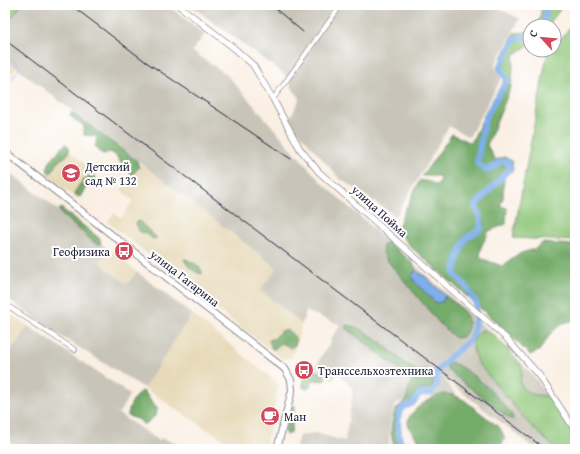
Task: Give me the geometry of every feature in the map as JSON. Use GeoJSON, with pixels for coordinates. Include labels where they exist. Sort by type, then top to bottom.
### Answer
{"type":"FeatureCollection","features":[{"type":"Feature","properties":{"kind":"main road","name":"улица Пойма"},"geometry":{"type":"LineString","coordinates":[[178,5],[245,57],[253,65],[300,149],[319,172],[506,338],[539,375],[575,430]]}},
{"type":"Feature","properties":{"kind":"main road","name":"улица Гагарина"},"geometry":{"type":"LineString","coordinates":[[5,152],[285,369],[291,380],[292,390],[277,449]]}},
{"type":"Feature","properties":{"kind":"street"},"geometry":{"type":"LineString","coordinates":[[273,99],[341,5]]}},
{"type":"Feature","properties":{"kind":"street"},"geometry":{"type":"LineString","coordinates":[[5,304],[75,350]]}},
{"type":"Feature","properties":{"kind":"shaded area"},"geometry":{"type":"Polygon","coordinates":[[[5,5],[167,5],[205,34],[192,51],[226,74],[321,182],[508,348],[535,378],[575,434],[575,449],[535,449],[443,377],[467,411],[460,419],[427,394],[412,380],[404,400],[396,404],[391,417],[389,438],[391,449],[295,449],[299,436],[316,433],[345,441],[353,391],[351,386],[338,373],[333,380],[316,367],[321,356],[332,341],[330,340],[341,325],[306,311],[302,324],[260,290],[277,268],[5,59],[5,5]]]}},
{"type":"Feature","properties":{"kind":"shaded area"},"geometry":{"type":"Polygon","coordinates":[[[190,5],[496,5],[496,7],[520,19],[495,65],[502,77],[469,137],[449,126],[396,216],[339,178],[291,123],[290,119],[300,98],[294,91],[285,75],[190,5]]]}},
{"type":"Feature","properties":{"kind":"shaded area"},"geometry":{"type":"Polygon","coordinates":[[[5,59],[16,68],[5,83],[5,59]]]}},
{"type":"Feature","properties":{"kind":"shaded area","name":"Детский сад № 132"},"geometry":{"type":"Polygon","coordinates":[[[66,149],[97,173],[77,199],[45,174],[60,153],[66,149]]]}},
{"type":"Feature","properties":{"kind":"shaded area"},"geometry":{"type":"Polygon","coordinates":[[[141,164],[277,268],[260,290],[302,324],[292,358],[283,359],[200,297],[199,288],[154,255],[150,256],[107,222],[114,213],[121,218],[133,201],[121,190],[141,164]]]}},
{"type":"Feature","properties":{"kind":"shaded area"},"geometry":{"type":"Polygon","coordinates":[[[12,174],[108,249],[100,261],[105,268],[127,284],[137,272],[192,314],[144,388],[62,337],[5,297],[5,185],[12,174]]]}},
{"type":"Feature","properties":{"kind":"shaded area"},"geometry":{"type":"Polygon","coordinates":[[[108,249],[137,272],[127,284],[105,268],[100,261],[108,249]]]}},
{"type":"Feature","properties":{"kind":"shaded area"},"geometry":{"type":"Polygon","coordinates":[[[5,311],[28,326],[5,359],[5,311]]]}},
{"type":"Feature","properties":{"kind":"shaded area"},"geometry":{"type":"Polygon","coordinates":[[[192,314],[279,384],[265,449],[237,449],[144,388],[192,314]]]}},
{"type":"Feature","properties":{"kind":"shaded area"},"geometry":{"type":"Polygon","coordinates":[[[28,326],[130,394],[119,413],[114,411],[160,441],[161,438],[192,449],[18,449],[9,442],[5,444],[5,359],[28,326]]]}},
{"type":"Feature","properties":{"kind":"green space"},"geometry":{"type":"Polygon","coordinates":[[[5,5],[21,5],[9,22],[5,21],[5,5]]]}},
{"type":"Feature","properties":{"kind":"green space"},"geometry":{"type":"Polygon","coordinates":[[[542,5],[563,5],[554,18],[540,18],[542,5]]]}},
{"type":"Feature","properties":{"kind":"green space"},"geometry":{"type":"Polygon","coordinates":[[[575,21],[575,241],[513,238],[546,58],[562,58],[562,37],[575,21]]]}},
{"type":"Feature","properties":{"kind":"green space"},"geometry":{"type":"Polygon","coordinates":[[[522,32],[522,50],[514,55],[511,87],[503,84],[504,78],[497,68],[514,33],[522,32]]]}},
{"type":"Feature","properties":{"kind":"green space"},"geometry":{"type":"Polygon","coordinates":[[[503,84],[511,87],[487,145],[495,160],[504,157],[512,161],[513,170],[504,176],[503,198],[500,206],[507,208],[506,224],[489,231],[481,247],[480,258],[502,266],[521,253],[535,249],[542,243],[575,245],[575,320],[563,323],[551,333],[539,351],[530,355],[505,330],[411,247],[397,231],[402,216],[420,180],[430,182],[435,185],[440,183],[439,176],[422,176],[452,134],[471,143],[486,112],[503,84]]]}},
{"type":"Feature","properties":{"kind":"green space"},"geometry":{"type":"Polygon","coordinates":[[[71,113],[137,161],[139,167],[132,175],[129,172],[132,167],[126,163],[121,163],[113,153],[101,153],[95,146],[97,139],[96,136],[84,135],[84,126],[70,116],[71,113]]]}},
{"type":"Feature","properties":{"kind":"green space"},"geometry":{"type":"Polygon","coordinates":[[[66,144],[69,147],[67,155],[58,162],[54,170],[50,173],[47,170],[49,163],[57,152],[66,144]]]}},
{"type":"Feature","properties":{"kind":"green space"},"geometry":{"type":"Polygon","coordinates":[[[92,175],[95,177],[94,180],[88,184],[80,197],[74,194],[81,183],[92,175]]]}},
{"type":"Feature","properties":{"kind":"green space"},"geometry":{"type":"Polygon","coordinates":[[[61,208],[100,239],[101,244],[96,244],[62,215],[59,210],[61,208]]]}},
{"type":"Feature","properties":{"kind":"green space"},"geometry":{"type":"Polygon","coordinates":[[[139,221],[157,238],[153,239],[147,234],[139,231],[136,223],[139,221]]]}},
{"type":"Feature","properties":{"kind":"green space"},"geometry":{"type":"Polygon","coordinates":[[[385,243],[389,243],[413,263],[416,271],[413,273],[423,290],[432,300],[436,303],[445,299],[445,296],[461,309],[468,319],[467,330],[463,337],[455,338],[441,325],[387,260],[382,249],[385,243]]]}},
{"type":"Feature","properties":{"kind":"green space"},"geometry":{"type":"Polygon","coordinates":[[[184,259],[197,265],[202,271],[202,274],[191,269],[184,259]]]}},
{"type":"Feature","properties":{"kind":"green space"},"geometry":{"type":"Polygon","coordinates":[[[346,325],[362,330],[389,349],[411,368],[418,371],[425,369],[434,377],[434,382],[431,388],[419,391],[412,400],[398,412],[396,417],[398,439],[396,445],[393,444],[391,432],[393,416],[397,408],[405,401],[412,379],[346,328],[346,325]]]}},
{"type":"Feature","properties":{"kind":"green space"},"geometry":{"type":"Polygon","coordinates":[[[284,330],[293,334],[296,344],[291,348],[282,343],[275,349],[272,349],[269,340],[274,339],[284,330]]]}},
{"type":"Feature","properties":{"kind":"green space"},"geometry":{"type":"Polygon","coordinates":[[[482,330],[485,330],[495,336],[520,364],[522,370],[520,383],[524,390],[535,395],[547,396],[555,404],[575,438],[575,449],[556,449],[529,424],[478,363],[473,350],[473,341],[482,330]]]}},
{"type":"Feature","properties":{"kind":"green space"},"geometry":{"type":"Polygon","coordinates":[[[448,362],[462,368],[484,384],[494,393],[512,415],[513,419],[510,419],[448,370],[448,362]]]}},
{"type":"Feature","properties":{"kind":"green space"},"geometry":{"type":"Polygon","coordinates":[[[315,370],[324,373],[326,378],[324,381],[313,380],[309,388],[306,389],[303,387],[305,379],[315,370]]]}},
{"type":"Feature","properties":{"kind":"green space"},"geometry":{"type":"Polygon","coordinates":[[[143,391],[157,408],[157,412],[154,417],[144,425],[138,419],[128,416],[132,401],[140,392],[143,391]]]}},
{"type":"Feature","properties":{"kind":"green space"},"geometry":{"type":"Polygon","coordinates":[[[443,394],[454,395],[464,400],[500,428],[505,438],[498,449],[420,449],[418,440],[409,427],[408,422],[410,416],[419,406],[432,398],[443,394]]]}},
{"type":"Feature","properties":{"kind":"green space"},"geometry":{"type":"Polygon","coordinates":[[[295,405],[291,433],[287,435],[285,431],[286,426],[292,407],[295,405]]]}},
{"type":"Feature","properties":{"kind":"water"},"geometry":{"type":"Polygon","coordinates":[[[416,271],[427,278],[445,296],[442,302],[436,303],[414,281],[412,276],[416,271]]]}},
{"type":"Feature","properties":{"kind":"waterway"},"geometry":{"type":"LineString","coordinates":[[545,18],[546,5]]}},
{"type":"Feature","properties":{"kind":"waterway"},"geometry":{"type":"LineString","coordinates":[[403,449],[400,440],[398,422],[402,408],[415,401],[419,394],[431,393],[437,385],[437,372],[450,357],[471,339],[476,319],[476,303],[465,285],[454,274],[459,254],[466,238],[481,229],[480,216],[475,206],[510,168],[508,162],[501,161],[487,171],[477,163],[485,118],[507,80],[500,68],[515,38],[522,38]]}},
{"type":"Feature","properties":{"kind":"waterway"},"geometry":{"type":"LineString","coordinates":[[5,54],[19,65],[19,69],[5,88]]}},
{"type":"Feature","properties":{"kind":"railway"},"geometry":{"type":"LineString","coordinates":[[71,5],[146,62],[291,159]]}},
{"type":"Feature","properties":{"kind":"railway"},"geometry":{"type":"LineString","coordinates":[[271,5],[303,32]]}},
{"type":"Feature","properties":{"kind":"railway"},"geometry":{"type":"LineString","coordinates":[[5,40],[545,449]]}},
{"type":"Feature","properties":{"kind":"place","name":"Детский сад № 132"},"geometry":{"type":"Point","coordinates":[71,173]}},
{"type":"Feature","properties":{"kind":"place","name":"Геофизика"},"geometry":{"type":"Point","coordinates":[124,251]}},
{"type":"Feature","properties":{"kind":"place","name":"Транссельхозтехника"},"geometry":{"type":"Point","coordinates":[304,370]}},
{"type":"Feature","properties":{"kind":"place","name":"Ман"},"geometry":{"type":"Point","coordinates":[270,416]}}]}
